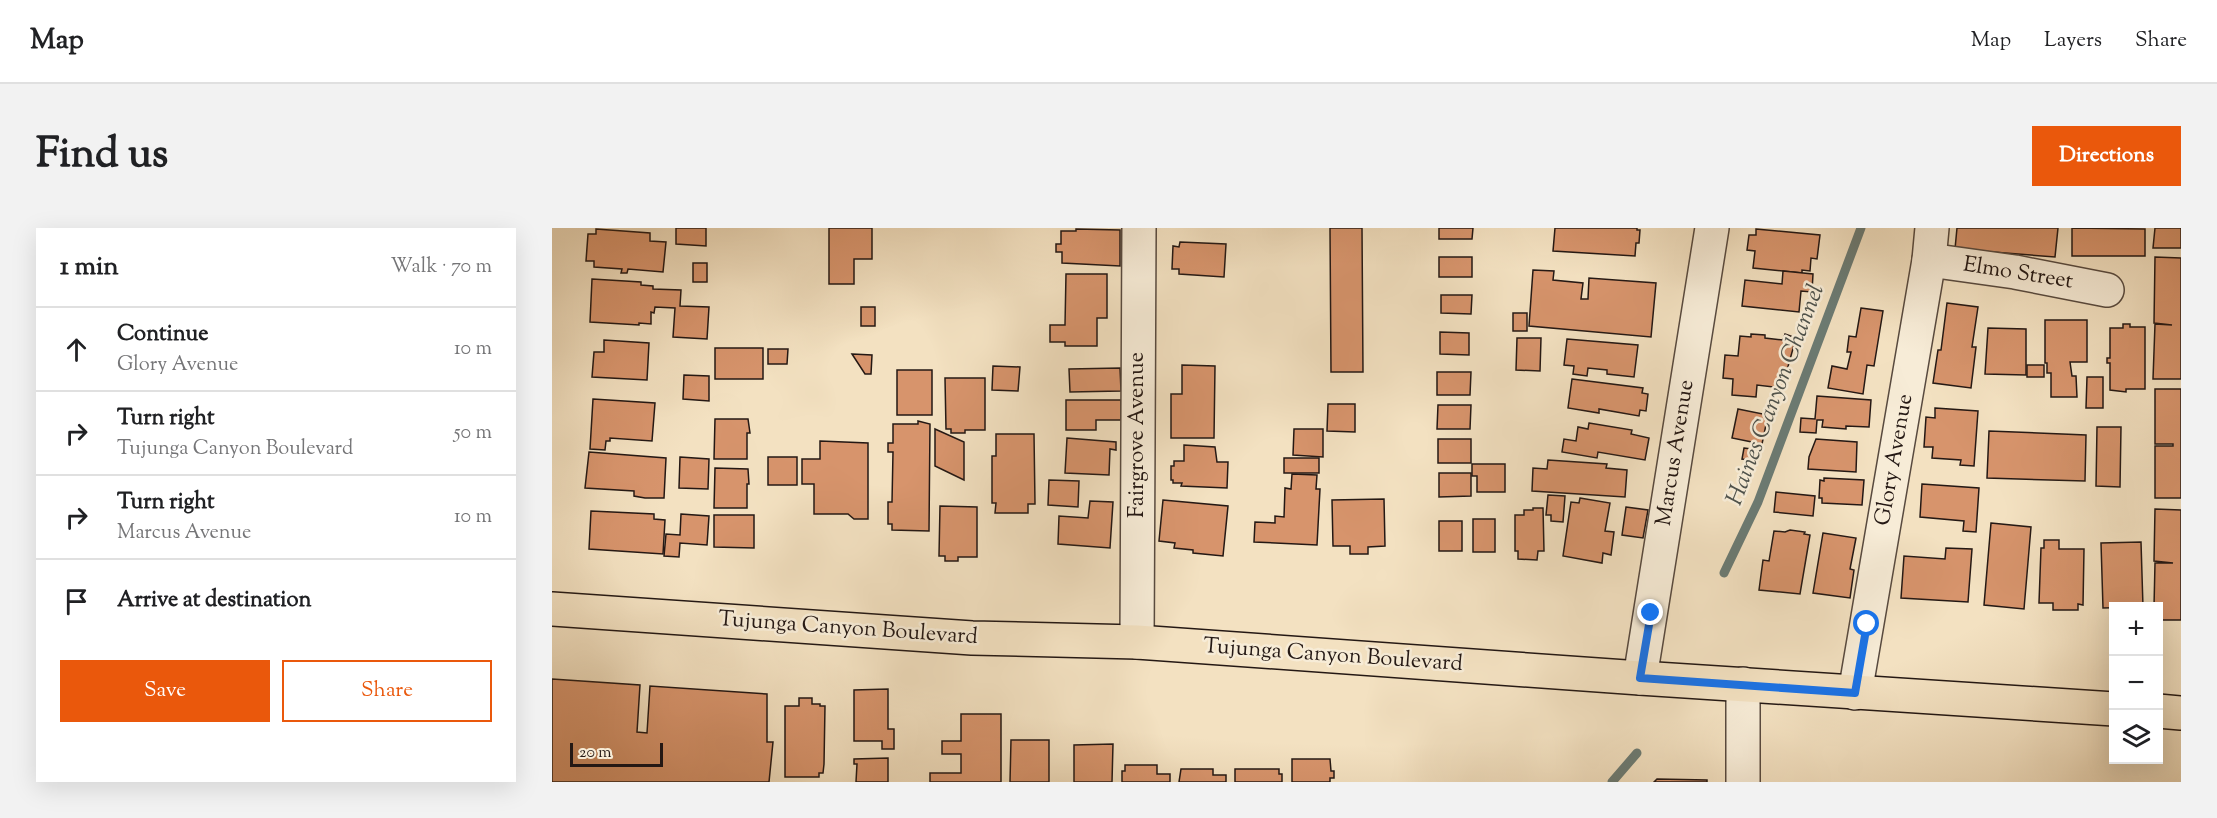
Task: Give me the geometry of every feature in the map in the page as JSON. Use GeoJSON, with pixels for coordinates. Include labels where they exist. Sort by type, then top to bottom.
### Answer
{"type":"FeatureCollection","features":[{"type":"Feature","properties":{"kind":"main road","name":"Tujunga Canyon Boulevard"},"geometry":{"type":"LineString","coordinates":[[552,609],[972,638],[1137,642],[2109,709]]}},
{"type":"Feature","properties":{"kind":"main road"},"geometry":{"type":"LineString","coordinates":[[2163,711],[2181,713]]}},
{"type":"Feature","properties":{"kind":"street","name":"Fairgrove Avenue"},"geometry":{"type":"LineString","coordinates":[[1137,642],[1139,228]]}},
{"type":"Feature","properties":{"kind":"street","name":"Marcus Avenue"},"geometry":{"type":"LineString","coordinates":[[1640,678],[1712,228]]}},
{"type":"Feature","properties":{"kind":"street","name":"Glory Avenue"},"geometry":{"type":"LineString","coordinates":[[1855,693],[1929,260],[1932,228]]}},
{"type":"Feature","properties":{"kind":"street","name":"Elmo Street"},"geometry":{"type":"LineString","coordinates":[[1929,260],[2015,272],[2107,290]]}},
{"type":"Feature","properties":{"kind":"street"},"geometry":{"type":"LineString","coordinates":[[1743,684],[1743,782]]}},
{"type":"Feature","properties":{"kind":"building"},"geometry":{"type":"Polygon","coordinates":[[[676,228],[706,228],[706,246],[676,244],[676,228]]]}},
{"type":"Feature","properties":{"kind":"building"},"geometry":{"type":"Polygon","coordinates":[[[829,228],[872,228],[872,259],[854,259],[854,284],[829,284],[829,228]]]}},
{"type":"Feature","properties":{"kind":"building"},"geometry":{"type":"Polygon","coordinates":[[[1330,228],[1362,228],[1363,372],[1331,372],[1330,228]]]}},
{"type":"Feature","properties":{"kind":"building"},"geometry":{"type":"Polygon","coordinates":[[[1439,228],[1473,228],[1472,239],[1439,239],[1439,228]]]}},
{"type":"Feature","properties":{"kind":"building"},"geometry":{"type":"Polygon","coordinates":[[[1555,228],[1637,228],[1640,230],[1639,243],[1636,243],[1635,256],[1553,251],[1555,228]]]}},
{"type":"Feature","properties":{"kind":"building"},"geometry":{"type":"Polygon","coordinates":[[[1957,228],[2058,228],[2055,257],[1955,249],[1957,228]]]}},
{"type":"Feature","properties":{"kind":"building"},"geometry":{"type":"Polygon","coordinates":[[[2072,228],[2145,229],[2145,256],[2072,256],[2072,228]]]}},
{"type":"Feature","properties":{"kind":"building"},"geometry":{"type":"Polygon","coordinates":[[[2155,228],[2181,228],[2181,248],[2153,248],[2155,228]]]}},
{"type":"Feature","properties":{"kind":"building"},"geometry":{"type":"Polygon","coordinates":[[[596,229],[650,233],[650,241],[666,242],[663,272],[628,269],[627,273],[621,273],[622,269],[594,267],[594,261],[586,261],[588,234],[596,234],[596,229]]]}},
{"type":"Feature","properties":{"kind":"building"},"geometry":{"type":"Polygon","coordinates":[[[1076,229],[1120,230],[1120,266],[1062,263],[1062,252],[1056,252],[1056,244],[1061,244],[1061,231],[1076,231],[1076,229]]]}},
{"type":"Feature","properties":{"kind":"building"},"geometry":{"type":"Polygon","coordinates":[[[1756,229],[1820,235],[1817,259],[1811,258],[1810,271],[1802,270],[1802,273],[1753,268],[1755,251],[1747,250],[1749,235],[1756,235],[1756,229]]]}},
{"type":"Feature","properties":{"kind":"building"},"geometry":{"type":"Polygon","coordinates":[[[1180,242],[1226,244],[1224,277],[1179,274],[1179,269],[1172,269],[1173,246],[1179,247],[1180,242]]]}},
{"type":"Feature","properties":{"kind":"building"},"geometry":{"type":"Polygon","coordinates":[[[1439,257],[1472,257],[1472,277],[1439,277],[1439,257]]]}},
{"type":"Feature","properties":{"kind":"building"},"geometry":{"type":"Polygon","coordinates":[[[2155,257],[2181,258],[2181,379],[2153,379],[2155,324],[2172,325],[2154,323],[2155,257]]]}},
{"type":"Feature","properties":{"kind":"building"},"geometry":{"type":"Polygon","coordinates":[[[693,263],[707,263],[707,282],[693,282],[693,263]]]}},
{"type":"Feature","properties":{"kind":"building"},"geometry":{"type":"Polygon","coordinates":[[[1533,270],[1554,271],[1553,280],[1583,283],[1581,299],[1588,299],[1589,278],[1656,283],[1651,337],[1529,326],[1533,270]]]}},
{"type":"Feature","properties":{"kind":"building"},"geometry":{"type":"Polygon","coordinates":[[[1783,271],[1813,274],[1812,292],[1801,291],[1799,312],[1742,306],[1745,280],[1782,284],[1783,271]]]}},
{"type":"Feature","properties":{"kind":"building"},"geometry":{"type":"Polygon","coordinates":[[[1066,274],[1107,274],[1107,318],[1097,318],[1097,346],[1065,346],[1065,342],[1050,342],[1050,325],[1065,325],[1066,274]]]}},
{"type":"Feature","properties":{"kind":"building"},"geometry":{"type":"Polygon","coordinates":[[[592,279],[641,282],[641,285],[653,286],[653,289],[681,290],[680,306],[709,307],[707,339],[673,337],[675,308],[655,307],[654,313],[651,312],[651,324],[590,322],[592,279]]]}},
{"type":"Feature","properties":{"kind":"building"},"geometry":{"type":"Polygon","coordinates":[[[1441,295],[1472,295],[1471,314],[1441,313],[1441,295]]]}},
{"type":"Feature","properties":{"kind":"building"},"geometry":{"type":"Polygon","coordinates":[[[1947,303],[1978,307],[1972,347],[1976,347],[1971,388],[1933,383],[1938,350],[1941,350],[1947,303]]]}},
{"type":"Feature","properties":{"kind":"building"},"geometry":{"type":"Polygon","coordinates":[[[861,307],[875,307],[875,326],[861,326],[861,307]]]}},
{"type":"Feature","properties":{"kind":"building"},"geometry":{"type":"Polygon","coordinates":[[[1861,308],[1883,311],[1874,366],[1867,365],[1863,394],[1828,388],[1832,366],[1847,369],[1851,352],[1847,352],[1849,336],[1856,337],[1861,308]]]}},
{"type":"Feature","properties":{"kind":"building"},"geometry":{"type":"Polygon","coordinates":[[[1513,313],[1527,313],[1527,331],[1513,331],[1513,313]]]}},
{"type":"Feature","properties":{"kind":"building"},"geometry":{"type":"Polygon","coordinates":[[[2045,320],[2087,320],[2087,362],[2070,362],[2072,376],[2076,376],[2077,397],[2051,397],[2051,373],[2047,373],[2047,363],[2045,363],[2045,320]]]}},
{"type":"Feature","properties":{"kind":"building"},"geometry":{"type":"Polygon","coordinates":[[[2123,324],[2130,324],[2130,327],[2145,327],[2145,389],[2126,389],[2126,392],[2110,390],[2110,363],[2107,363],[2107,358],[2110,358],[2110,328],[2123,328],[2123,324]]]}},
{"type":"Feature","properties":{"kind":"building"},"geometry":{"type":"Polygon","coordinates":[[[1988,328],[2026,329],[2026,375],[1985,374],[1988,328]]]}},
{"type":"Feature","properties":{"kind":"building"},"geometry":{"type":"Polygon","coordinates":[[[1440,332],[1469,333],[1469,355],[1440,354],[1440,332]]]}},
{"type":"Feature","properties":{"kind":"building"},"geometry":{"type":"Polygon","coordinates":[[[1751,334],[1783,340],[1785,334],[1796,338],[1782,388],[1757,385],[1756,397],[1732,395],[1733,379],[1723,378],[1725,355],[1738,356],[1740,336],[1751,337],[1751,334]]]}},
{"type":"Feature","properties":{"kind":"building"},"geometry":{"type":"Polygon","coordinates":[[[1517,338],[1541,338],[1540,371],[1516,370],[1517,338]]]}},
{"type":"Feature","properties":{"kind":"building"},"geometry":{"type":"Polygon","coordinates":[[[1567,339],[1638,345],[1634,377],[1607,374],[1607,370],[1588,368],[1587,376],[1573,374],[1574,366],[1564,365],[1567,339]]]}},
{"type":"Feature","properties":{"kind":"building"},"geometry":{"type":"Polygon","coordinates":[[[604,340],[649,343],[647,380],[592,377],[594,352],[604,352],[604,340]]]}},
{"type":"Feature","properties":{"kind":"building"},"geometry":{"type":"Polygon","coordinates":[[[715,348],[763,348],[763,379],[715,379],[715,348]]]}},
{"type":"Feature","properties":{"kind":"building"},"geometry":{"type":"Polygon","coordinates":[[[768,349],[788,349],[787,364],[768,364],[768,349]]]}},
{"type":"Feature","properties":{"kind":"building"},"geometry":{"type":"Polygon","coordinates":[[[852,354],[872,355],[871,374],[865,374],[852,354]]]}},
{"type":"Feature","properties":{"kind":"building"},"geometry":{"type":"Polygon","coordinates":[[[1182,365],[1215,366],[1214,438],[1171,438],[1171,394],[1182,394],[1182,365]]]}},
{"type":"Feature","properties":{"kind":"building"},"geometry":{"type":"Polygon","coordinates":[[[2027,365],[2044,365],[2044,377],[2027,377],[2027,365]]]}},
{"type":"Feature","properties":{"kind":"building"},"geometry":{"type":"Polygon","coordinates":[[[993,366],[1020,367],[1018,391],[992,390],[993,366]]]}},
{"type":"Feature","properties":{"kind":"building"},"geometry":{"type":"Polygon","coordinates":[[[1120,368],[1121,391],[1070,392],[1069,369],[1120,368]]]}},
{"type":"Feature","properties":{"kind":"building"},"geometry":{"type":"Polygon","coordinates":[[[897,370],[932,370],[932,415],[897,415],[897,370]]]}},
{"type":"Feature","properties":{"kind":"building"},"geometry":{"type":"Polygon","coordinates":[[[1437,372],[1471,372],[1470,395],[1437,395],[1437,372]]]}},
{"type":"Feature","properties":{"kind":"building"},"geometry":{"type":"Polygon","coordinates":[[[684,375],[709,376],[709,401],[683,399],[684,375]]]}},
{"type":"Feature","properties":{"kind":"building"},"geometry":{"type":"Polygon","coordinates":[[[2087,377],[2103,377],[2103,408],[2086,408],[2087,377]]]}},
{"type":"Feature","properties":{"kind":"building"},"geometry":{"type":"Polygon","coordinates":[[[945,378],[985,378],[985,430],[951,433],[951,429],[946,429],[945,378]]]}},
{"type":"Feature","properties":{"kind":"building"},"geometry":{"type":"Polygon","coordinates":[[[1572,379],[1643,388],[1642,393],[1648,394],[1646,411],[1640,410],[1639,416],[1599,409],[1599,413],[1568,408],[1572,379]]]}},
{"type":"Feature","properties":{"kind":"building"},"geometry":{"type":"Polygon","coordinates":[[[2155,389],[2181,389],[2181,498],[2155,498],[2155,446],[2173,446],[2173,444],[2155,444],[2155,389]]]}},
{"type":"Feature","properties":{"kind":"building"},"geometry":{"type":"Polygon","coordinates":[[[1817,396],[1871,400],[1869,427],[1846,426],[1846,429],[1822,427],[1823,420],[1817,420],[1816,433],[1800,432],[1801,418],[1815,419],[1817,396]]]}},
{"type":"Feature","properties":{"kind":"building"},"geometry":{"type":"Polygon","coordinates":[[[593,399],[655,403],[652,441],[610,438],[610,441],[606,441],[605,450],[590,449],[593,399]]]}},
{"type":"Feature","properties":{"kind":"building"},"geometry":{"type":"Polygon","coordinates":[[[1066,400],[1121,400],[1121,420],[1096,420],[1096,430],[1066,430],[1066,400]]]}},
{"type":"Feature","properties":{"kind":"building"},"geometry":{"type":"Polygon","coordinates":[[[1328,404],[1355,404],[1355,432],[1327,431],[1328,404]]]}},
{"type":"Feature","properties":{"kind":"building"},"geometry":{"type":"Polygon","coordinates":[[[1438,405],[1471,405],[1470,429],[1437,429],[1438,405]]]}},
{"type":"Feature","properties":{"kind":"building"},"geometry":{"type":"Polygon","coordinates":[[[1935,408],[1978,411],[1974,466],[1960,465],[1961,460],[1932,458],[1933,447],[1924,447],[1926,417],[1935,418],[1935,408]]]}},
{"type":"Feature","properties":{"kind":"building"},"geometry":{"type":"Polygon","coordinates":[[[1738,409],[1768,415],[1762,444],[1732,438],[1738,409]]]}},
{"type":"Feature","properties":{"kind":"building"},"geometry":{"type":"Polygon","coordinates":[[[715,419],[748,419],[750,433],[747,433],[747,459],[714,459],[715,419]]]}},
{"type":"Feature","properties":{"kind":"building"},"geometry":{"type":"Polygon","coordinates":[[[918,421],[930,424],[929,531],[892,530],[892,524],[888,524],[888,502],[892,502],[893,452],[888,452],[888,443],[893,443],[893,424],[918,424],[918,421]]]}},
{"type":"Feature","properties":{"kind":"building"},"geometry":{"type":"Polygon","coordinates":[[[1589,423],[1632,430],[1631,434],[1649,438],[1645,460],[1598,452],[1597,458],[1562,452],[1564,439],[1576,441],[1578,427],[1588,429],[1589,423]]]}},
{"type":"Feature","properties":{"kind":"building"},"geometry":{"type":"Polygon","coordinates":[[[2097,427],[2121,427],[2120,487],[2096,486],[2097,427]]]}},
{"type":"Feature","properties":{"kind":"building"},"geometry":{"type":"Polygon","coordinates":[[[935,429],[964,442],[964,480],[935,466],[935,429]]]}},
{"type":"Feature","properties":{"kind":"building"},"geometry":{"type":"Polygon","coordinates":[[[1294,429],[1323,429],[1323,457],[1293,455],[1294,429]]]}},
{"type":"Feature","properties":{"kind":"building"},"geometry":{"type":"Polygon","coordinates":[[[1989,431],[2086,435],[2085,481],[1987,478],[1989,431]]]}},
{"type":"Feature","properties":{"kind":"building"},"geometry":{"type":"Polygon","coordinates":[[[996,434],[1034,434],[1035,504],[1028,504],[1028,513],[995,513],[996,503],[992,503],[992,456],[996,456],[996,434]]]}},
{"type":"Feature","properties":{"kind":"building"},"geometry":{"type":"Polygon","coordinates":[[[1067,438],[1116,442],[1116,450],[1110,449],[1109,475],[1065,473],[1067,438]]]}},
{"type":"Feature","properties":{"kind":"building"},"geometry":{"type":"Polygon","coordinates":[[[1438,439],[1471,439],[1471,463],[1438,463],[1438,439]]]}},
{"type":"Feature","properties":{"kind":"building"},"geometry":{"type":"Polygon","coordinates":[[[1816,439],[1857,442],[1856,472],[1808,469],[1809,457],[1816,439]]]}},
{"type":"Feature","properties":{"kind":"building"},"geometry":{"type":"Polygon","coordinates":[[[820,441],[868,443],[868,519],[854,519],[848,514],[814,514],[814,484],[802,484],[802,459],[820,459],[820,441]]]}},
{"type":"Feature","properties":{"kind":"building"},"geometry":{"type":"Polygon","coordinates":[[[1184,445],[1215,447],[1217,462],[1228,462],[1227,488],[1181,486],[1182,483],[1173,483],[1171,466],[1174,466],[1174,461],[1184,461],[1184,445]]]}},
{"type":"Feature","properties":{"kind":"building"},"geometry":{"type":"Polygon","coordinates":[[[1744,448],[1758,450],[1756,461],[1742,459],[1744,448]]]}},
{"type":"Feature","properties":{"kind":"building"},"geometry":{"type":"Polygon","coordinates":[[[589,452],[666,458],[664,498],[634,496],[634,491],[585,488],[589,452]]]}},
{"type":"Feature","properties":{"kind":"building"},"geometry":{"type":"Polygon","coordinates":[[[680,457],[709,459],[708,489],[679,488],[680,457]]]}},
{"type":"Feature","properties":{"kind":"building"},"geometry":{"type":"Polygon","coordinates":[[[768,457],[797,457],[797,485],[768,485],[768,457]]]}},
{"type":"Feature","properties":{"kind":"building"},"geometry":{"type":"Polygon","coordinates":[[[1284,458],[1319,458],[1319,473],[1284,473],[1284,458]]]}},
{"type":"Feature","properties":{"kind":"building"},"geometry":{"type":"Polygon","coordinates":[[[1548,460],[1607,464],[1606,468],[1627,470],[1625,497],[1532,491],[1533,468],[1547,469],[1548,460]]]}},
{"type":"Feature","properties":{"kind":"building"},"geometry":{"type":"Polygon","coordinates":[[[1472,464],[1505,464],[1505,492],[1477,492],[1477,476],[1472,476],[1472,464]]]}},
{"type":"Feature","properties":{"kind":"building"},"geometry":{"type":"Polygon","coordinates":[[[715,468],[748,469],[747,508],[714,508],[715,468]]]}},
{"type":"Feature","properties":{"kind":"building"},"geometry":{"type":"Polygon","coordinates":[[[1439,473],[1471,473],[1471,496],[1439,497],[1439,473]]]}},
{"type":"Feature","properties":{"kind":"building"},"geometry":{"type":"Polygon","coordinates":[[[1292,474],[1317,475],[1316,489],[1320,489],[1317,545],[1254,542],[1255,522],[1275,523],[1275,516],[1284,517],[1285,488],[1291,489],[1292,474]]]}},
{"type":"Feature","properties":{"kind":"building"},"geometry":{"type":"Polygon","coordinates":[[[1824,478],[1864,480],[1862,505],[1822,503],[1822,498],[1819,498],[1820,480],[1824,481],[1824,478]]]}},
{"type":"Feature","properties":{"kind":"building"},"geometry":{"type":"Polygon","coordinates":[[[1049,480],[1079,481],[1078,507],[1048,505],[1049,480]]]}},
{"type":"Feature","properties":{"kind":"building"},"geometry":{"type":"Polygon","coordinates":[[[1922,484],[1979,488],[1976,532],[1963,531],[1964,521],[1920,517],[1922,484]]]}},
{"type":"Feature","properties":{"kind":"building"},"geometry":{"type":"Polygon","coordinates":[[[1776,492],[1815,496],[1813,516],[1774,512],[1776,492]]]}},
{"type":"Feature","properties":{"kind":"building"},"geometry":{"type":"Polygon","coordinates":[[[1548,495],[1565,496],[1563,522],[1551,521],[1551,515],[1546,515],[1548,495]]]}},
{"type":"Feature","properties":{"kind":"building"},"geometry":{"type":"Polygon","coordinates":[[[1580,498],[1610,503],[1605,531],[1614,532],[1611,555],[1603,553],[1602,563],[1563,556],[1571,502],[1579,503],[1580,498]]]}},
{"type":"Feature","properties":{"kind":"building"},"geometry":{"type":"Polygon","coordinates":[[[1384,499],[1385,546],[1368,547],[1368,554],[1350,554],[1350,546],[1333,546],[1332,500],[1384,499]]]}},
{"type":"Feature","properties":{"kind":"building"},"geometry":{"type":"Polygon","coordinates":[[[1163,500],[1228,506],[1223,556],[1193,553],[1193,550],[1174,548],[1175,543],[1159,541],[1163,500]]]}},
{"type":"Feature","properties":{"kind":"building"},"geometry":{"type":"Polygon","coordinates":[[[1090,501],[1113,502],[1110,548],[1058,544],[1059,516],[1088,518],[1090,501]]]}},
{"type":"Feature","properties":{"kind":"building"},"geometry":{"type":"Polygon","coordinates":[[[940,506],[977,507],[977,557],[958,557],[958,561],[945,561],[945,556],[939,556],[940,506]]]}},
{"type":"Feature","properties":{"kind":"building"},"geometry":{"type":"Polygon","coordinates":[[[1626,507],[1648,510],[1643,538],[1622,535],[1626,507]]]}},
{"type":"Feature","properties":{"kind":"building"},"geometry":{"type":"Polygon","coordinates":[[[1533,508],[1543,508],[1544,551],[1538,551],[1537,560],[1518,559],[1518,551],[1515,551],[1515,515],[1524,515],[1524,510],[1533,510],[1533,508]]]}},
{"type":"Feature","properties":{"kind":"building"},"geometry":{"type":"Polygon","coordinates":[[[2155,509],[2181,510],[2181,620],[2163,620],[2163,602],[2154,602],[2155,563],[2173,563],[2154,561],[2155,509]]]}},
{"type":"Feature","properties":{"kind":"building"},"geometry":{"type":"Polygon","coordinates":[[[591,511],[654,514],[654,519],[665,520],[663,554],[589,549],[591,511]]]}},
{"type":"Feature","properties":{"kind":"building"},"geometry":{"type":"Polygon","coordinates":[[[681,514],[709,516],[707,545],[680,543],[679,557],[664,556],[666,534],[680,535],[681,514]]]}},
{"type":"Feature","properties":{"kind":"building"},"geometry":{"type":"Polygon","coordinates":[[[714,515],[754,515],[754,548],[714,547],[714,515]]]}},
{"type":"Feature","properties":{"kind":"building"},"geometry":{"type":"Polygon","coordinates":[[[1473,519],[1495,519],[1495,552],[1473,552],[1473,519]]]}},
{"type":"Feature","properties":{"kind":"building"},"geometry":{"type":"Polygon","coordinates":[[[1439,521],[1462,521],[1462,551],[1439,551],[1439,521]]]}},
{"type":"Feature","properties":{"kind":"building"},"geometry":{"type":"Polygon","coordinates":[[[1991,523],[2031,527],[2024,609],[1984,605],[1991,523]]]}},
{"type":"Feature","properties":{"kind":"building"},"geometry":{"type":"Polygon","coordinates":[[[1790,530],[1810,535],[1800,594],[1759,590],[1763,560],[1769,561],[1774,531],[1790,530]]]}},
{"type":"Feature","properties":{"kind":"building"},"geometry":{"type":"Polygon","coordinates":[[[1823,533],[1856,538],[1850,569],[1854,570],[1850,598],[1813,593],[1823,533]]]}},
{"type":"Feature","properties":{"kind":"building"},"geometry":{"type":"Polygon","coordinates":[[[2044,540],[2059,540],[2059,549],[2084,549],[2083,605],[2078,604],[2078,610],[2053,610],[2053,603],[2039,603],[2041,548],[2044,548],[2044,540]]]}},
{"type":"Feature","properties":{"kind":"building"},"geometry":{"type":"Polygon","coordinates":[[[2141,542],[2143,602],[2109,602],[2109,608],[2103,608],[2101,543],[2141,542]]]}},
{"type":"Feature","properties":{"kind":"building"},"geometry":{"type":"Polygon","coordinates":[[[1946,548],[1972,549],[1968,602],[1901,598],[1904,556],[1945,559],[1946,548]]]}},
{"type":"Feature","properties":{"kind":"building"},"geometry":{"type":"Polygon","coordinates":[[[552,679],[640,685],[637,732],[647,733],[650,686],[767,694],[767,742],[773,742],[769,782],[552,782],[552,679]]]}},
{"type":"Feature","properties":{"kind":"building"},"geometry":{"type":"Polygon","coordinates":[[[888,689],[888,729],[894,729],[894,749],[882,749],[882,741],[854,741],[854,690],[888,689]]]}},
{"type":"Feature","properties":{"kind":"building"},"geometry":{"type":"Polygon","coordinates":[[[799,698],[812,698],[812,704],[825,706],[824,764],[823,773],[819,773],[819,777],[785,777],[785,706],[799,706],[799,698]]]}},
{"type":"Feature","properties":{"kind":"building"},"geometry":{"type":"Polygon","coordinates":[[[961,714],[1001,714],[1001,782],[930,782],[930,773],[961,773],[961,754],[942,754],[942,741],[961,741],[961,714]]]}},
{"type":"Feature","properties":{"kind":"building"},"geometry":{"type":"Polygon","coordinates":[[[1011,740],[1049,740],[1049,782],[1010,782],[1011,740]]]}},
{"type":"Feature","properties":{"kind":"building"},"geometry":{"type":"Polygon","coordinates":[[[1113,744],[1112,782],[1074,782],[1074,745],[1113,744]]]}},
{"type":"Feature","properties":{"kind":"building"},"geometry":{"type":"Polygon","coordinates":[[[888,758],[888,782],[856,782],[857,764],[854,764],[854,759],[888,758]]]}},
{"type":"Feature","properties":{"kind":"building"},"geometry":{"type":"Polygon","coordinates":[[[1292,759],[1330,759],[1334,778],[1330,778],[1330,782],[1292,782],[1292,759]]]}},
{"type":"Feature","properties":{"kind":"building"},"geometry":{"type":"Polygon","coordinates":[[[1125,765],[1157,765],[1157,774],[1170,774],[1170,782],[1122,782],[1122,771],[1125,771],[1125,765]]]}},
{"type":"Feature","properties":{"kind":"building"},"geometry":{"type":"Polygon","coordinates":[[[1181,769],[1213,769],[1213,775],[1226,775],[1226,782],[1179,782],[1181,769]]]}},
{"type":"Feature","properties":{"kind":"building"},"geometry":{"type":"Polygon","coordinates":[[[1235,769],[1279,769],[1282,782],[1235,782],[1235,769]]]}},
{"type":"Feature","properties":{"kind":"building"},"geometry":{"type":"Polygon","coordinates":[[[1657,779],[1707,780],[1707,782],[1654,782],[1657,779]]]}},
{"type":"Feature","properties":{"kind":"waterway","name":"Haines Canyon Channel"},"geometry":{"type":"LineString","coordinates":[[1724,573],[1758,502],[1861,228]]}},
{"type":"Feature","properties":{"kind":"waterway","name":"Haines Canyon Channel"},"geometry":{"type":"LineString","coordinates":[[1612,782],[1637,753]]}},
{"type":"Feature","properties":{"kind":"route"},"geometry":{"type":"LineString","coordinates":[[1651,613],[1640,678],[1855,693],[1867,624]]}}]}
